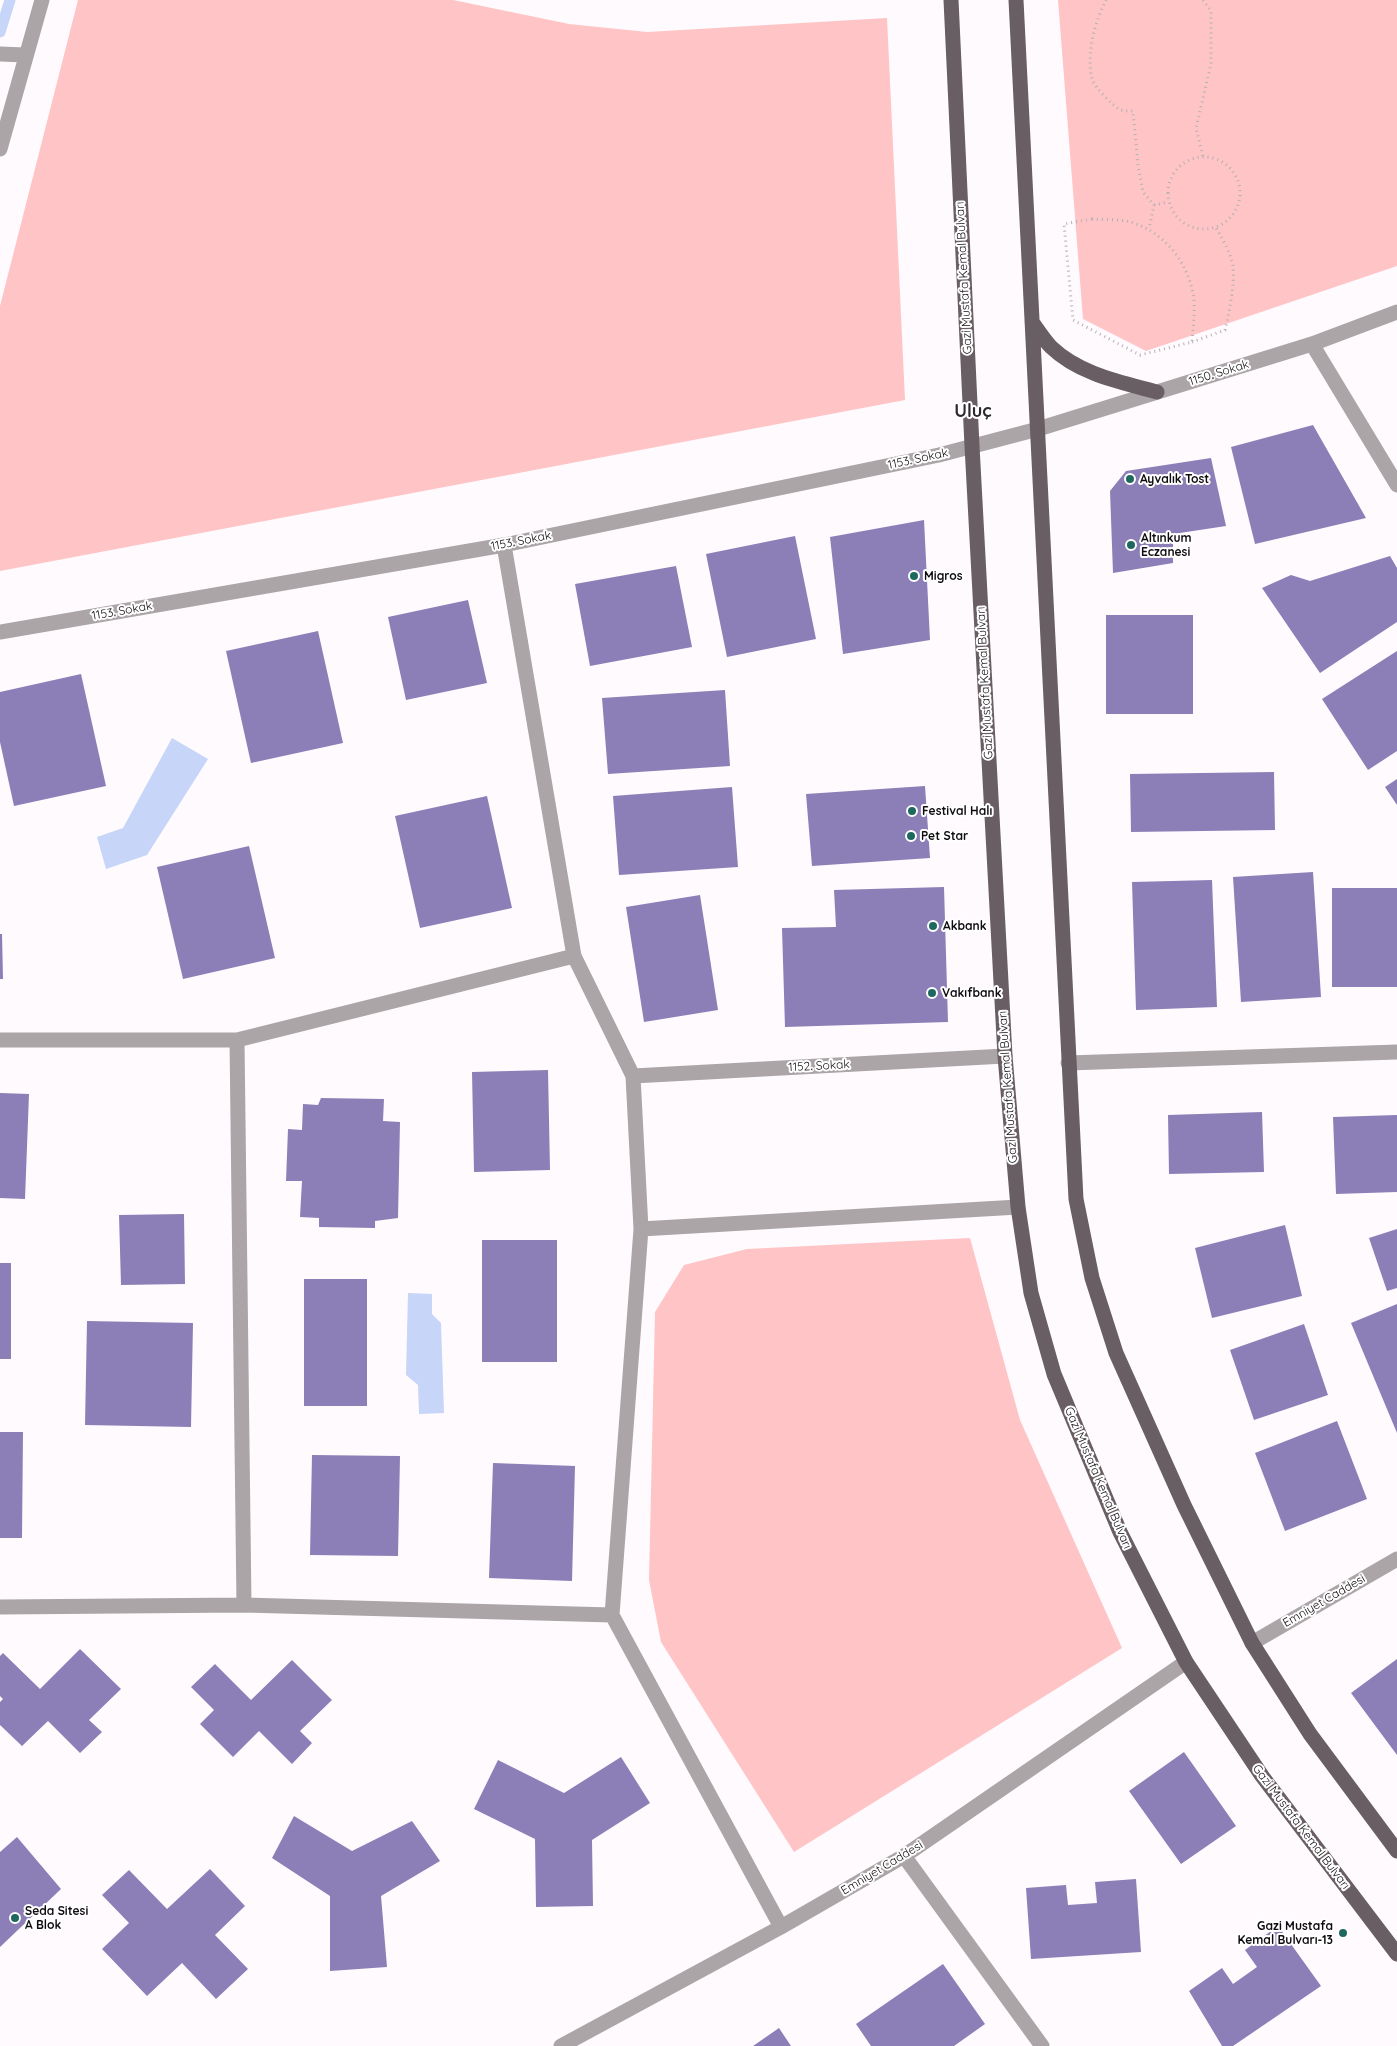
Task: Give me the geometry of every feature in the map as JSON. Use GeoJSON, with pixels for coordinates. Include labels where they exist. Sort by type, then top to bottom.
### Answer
{"type":"FeatureCollection","features":[{"type":"Feature","properties":{"kind":"main road","name":"Gazi Mustafa Kemal Bulvarı"},"geometry":{"type":"LineString","coordinates":[[951,0],[972,446],[1005,1056],[1018,1207],[1031,1293],[1054,1374],[1120,1532],[1186,1662],[1262,1776],[1397,1954]]}},
{"type":"Feature","properties":{"kind":"main road"},"geometry":{"type":"LineString","coordinates":[[1016,0],[1076,1199],[1092,1278],[1120,1362],[1184,1505],[1252,1643],[1310,1734],[1397,1852]]}},
{"type":"Feature","properties":{"kind":"main road"},"geometry":{"type":"LineString","coordinates":[[1032,322],[1051,346],[1071,361],[1096,375],[1156,392]]}},
{"type":"Feature","properties":{"kind":"street"},"geometry":{"type":"LineString","coordinates":[[0,149],[42,0]]}},
{"type":"Feature","properties":{"kind":"street"},"geometry":{"type":"LineString","coordinates":[[0,54],[25,55]]}},
{"type":"Feature","properties":{"kind":"street","name":"1150. Sokak"},"geometry":{"type":"LineString","coordinates":[[1038,429],[1312,344],[1397,312]]}},
{"type":"Feature","properties":{"kind":"street"},"geometry":{"type":"LineString","coordinates":[[1312,344],[1397,484]]}},
{"type":"Feature","properties":{"kind":"street","name":"1153. Sokak"},"geometry":{"type":"LineString","coordinates":[[0,632],[504,545],[972,446],[1038,429]]}},
{"type":"Feature","properties":{"kind":"street"},"geometry":{"type":"LineString","coordinates":[[504,545],[574,956],[633,1076],[641,1228],[612,1614],[781,1927]]}},
{"type":"Feature","properties":{"kind":"street"},"geometry":{"type":"LineString","coordinates":[[0,1040],[237,1040],[574,956]]}},
{"type":"Feature","properties":{"kind":"street"},"geometry":{"type":"LineString","coordinates":[[237,1040],[244,1605]]}},
{"type":"Feature","properties":{"kind":"street"},"geometry":{"type":"LineString","coordinates":[[1068,1063],[1397,1052]]}},
{"type":"Feature","properties":{"kind":"street","name":"1152. Sokak"},"geometry":{"type":"LineString","coordinates":[[633,1076],[1005,1056]]}},
{"type":"Feature","properties":{"kind":"street"},"geometry":{"type":"LineString","coordinates":[[641,1228],[1018,1207]]}},
{"type":"Feature","properties":{"kind":"street","name":"Emniyet Caddesi"},"geometry":{"type":"LineString","coordinates":[[1252,1643],[1397,1558]]}},
{"type":"Feature","properties":{"kind":"street"},"geometry":{"type":"LineString","coordinates":[[0,1607],[244,1605],[612,1614]]}},
{"type":"Feature","properties":{"kind":"street","name":"Emniyet Caddesi"},"geometry":{"type":"LineString","coordinates":[[561,2046],[781,1927],[904,1856],[1186,1662]]}},
{"type":"Feature","properties":{"kind":"street"},"geometry":{"type":"LineString","coordinates":[[904,1856],[1042,2046]]}},
{"type":"Feature","properties":{"kind":"path"},"geometry":{"type":"LineString","coordinates":[[1106,0],[1095,24],[1091,57],[1092,81],[1104,96],[1120,110],[1133,111],[1138,165],[1143,192],[1154,205]]}},
{"type":"Feature","properties":{"kind":"path"},"geometry":{"type":"LineString","coordinates":[[1203,0],[1211,11],[1211,64],[1196,128],[1203,158]]}},
{"type":"Feature","properties":{"kind":"path"},"geometry":{"type":"LineString","coordinates":[[1203,158],[1220,161],[1229,168],[1236,177],[1240,189],[1239,201],[1234,212],[1227,221],[1216,228],[1192,228],[1173,213],[1168,202],[1167,190],[1170,178],[1177,169],[1186,162],[1203,158]]}},
{"type":"Feature","properties":{"kind":"path"},"geometry":{"type":"LineString","coordinates":[[1154,205],[1168,202]]}},
{"type":"Feature","properties":{"kind":"path"},"geometry":{"type":"LineString","coordinates":[[1149,229],[1154,205]]}},
{"type":"Feature","properties":{"kind":"path"},"geometry":{"type":"LineString","coordinates":[[1192,342],[1194,299],[1184,264],[1164,240],[1149,229],[1129,222],[1092,219],[1064,224],[1073,320],[1140,355],[1192,342],[1225,330],[1231,309],[1233,268],[1227,246],[1216,228]]}},
{"type":"Feature","properties":{"kind":"shaded area"},"geometry":{"type":"Polygon","coordinates":[[[78,0],[453,0],[569,24],[647,32],[887,18],[905,400],[0,571],[0,306],[78,0]]]}},
{"type":"Feature","properties":{"kind":"shaded area"},"geometry":{"type":"Polygon","coordinates":[[[1058,0],[1397,0],[1397,266],[1146,351],[1083,319],[1058,0]]]}},
{"type":"Feature","properties":{"kind":"shaded area"},"geometry":{"type":"Polygon","coordinates":[[[970,1238],[1020,1420],[1122,1648],[794,1852],[661,1642],[649,1580],[655,1312],[684,1265],[747,1249],[970,1238]]]}},
{"type":"Feature","properties":{"kind":"water"},"geometry":{"type":"Polygon","coordinates":[[[172,738],[208,759],[147,855],[106,869],[97,837],[123,828],[172,738]]]}},
{"type":"Feature","properties":{"kind":"water"},"geometry":{"type":"Polygon","coordinates":[[[408,1293],[432,1294],[432,1314],[441,1323],[444,1413],[419,1414],[418,1385],[406,1375],[408,1293]]]}},
{"type":"Feature","properties":{"kind":"building"},"geometry":{"type":"Polygon","coordinates":[[[1313,425],[1366,518],[1255,544],[1231,447],[1313,425]]]}},
{"type":"Feature","properties":{"kind":"building"},"geometry":{"type":"Polygon","coordinates":[[[1211,458],[1226,526],[1173,534],[1173,563],[1113,573],[1110,491],[1126,471],[1211,458]]]}},
{"type":"Feature","properties":{"kind":"building"},"geometry":{"type":"Polygon","coordinates":[[[924,520],[930,640],[843,654],[830,537],[924,520]]]}},
{"type":"Feature","properties":{"kind":"building"},"geometry":{"type":"Polygon","coordinates":[[[795,536],[816,639],[727,657],[706,554],[795,536]]]}},
{"type":"Feature","properties":{"kind":"building"},"geometry":{"type":"Polygon","coordinates":[[[1390,556],[1397,568],[1397,622],[1320,673],[1262,588],[1291,575],[1310,581],[1390,556]]]}},
{"type":"Feature","properties":{"kind":"building"},"geometry":{"type":"Polygon","coordinates":[[[676,566],[692,647],[590,666],[575,584],[676,566]]]}},
{"type":"Feature","properties":{"kind":"building"},"geometry":{"type":"Polygon","coordinates":[[[468,600],[487,683],[406,700],[388,617],[468,600]]]}},
{"type":"Feature","properties":{"kind":"building"},"geometry":{"type":"Polygon","coordinates":[[[1106,615],[1193,615],[1193,714],[1106,714],[1106,615]]]}},
{"type":"Feature","properties":{"kind":"building"},"geometry":{"type":"Polygon","coordinates":[[[318,631],[343,743],[251,763],[226,651],[318,631]]]}},
{"type":"Feature","properties":{"kind":"building"},"geometry":{"type":"Polygon","coordinates":[[[1397,651],[1397,751],[1368,770],[1322,699],[1397,651]]]}},
{"type":"Feature","properties":{"kind":"building"},"geometry":{"type":"Polygon","coordinates":[[[81,674],[106,786],[14,806],[0,742],[0,692],[81,674]]]}},
{"type":"Feature","properties":{"kind":"building"},"geometry":{"type":"Polygon","coordinates":[[[725,690],[730,766],[608,774],[602,698],[725,690]]]}},
{"type":"Feature","properties":{"kind":"building"},"geometry":{"type":"Polygon","coordinates":[[[1274,772],[1275,830],[1131,832],[1130,774],[1274,772]]]}},
{"type":"Feature","properties":{"kind":"building"},"geometry":{"type":"Polygon","coordinates":[[[1397,779],[1397,805],[1385,787],[1397,779]]]}},
{"type":"Feature","properties":{"kind":"building"},"geometry":{"type":"Polygon","coordinates":[[[925,786],[930,858],[812,866],[806,794],[925,786]]]}},
{"type":"Feature","properties":{"kind":"building"},"geometry":{"type":"Polygon","coordinates":[[[732,787],[738,867],[619,875],[613,796],[732,787]]]}},
{"type":"Feature","properties":{"kind":"building"},"geometry":{"type":"Polygon","coordinates":[[[487,796],[512,908],[420,928],[395,816],[487,796]]]}},
{"type":"Feature","properties":{"kind":"building"},"geometry":{"type":"Polygon","coordinates":[[[249,846],[275,958],[183,979],[157,867],[249,846]]]}},
{"type":"Feature","properties":{"kind":"building"},"geometry":{"type":"Polygon","coordinates":[[[1313,872],[1321,997],[1241,1002],[1233,877],[1313,872]]]}},
{"type":"Feature","properties":{"kind":"building"},"geometry":{"type":"Polygon","coordinates":[[[1212,880],[1217,1007],[1136,1010],[1132,882],[1212,880]]]}},
{"type":"Feature","properties":{"kind":"building"},"geometry":{"type":"Polygon","coordinates":[[[944,887],[948,1022],[785,1027],[782,928],[836,927],[834,890],[944,887]]]}},
{"type":"Feature","properties":{"kind":"building"},"geometry":{"type":"Polygon","coordinates":[[[1332,888],[1397,888],[1397,987],[1332,987],[1332,888]]]}},
{"type":"Feature","properties":{"kind":"building"},"geometry":{"type":"Polygon","coordinates":[[[700,895],[718,1010],[644,1022],[626,907],[700,895]]]}},
{"type":"Feature","properties":{"kind":"building"},"geometry":{"type":"Polygon","coordinates":[[[0,934],[2,934],[3,979],[0,979],[0,934]]]}},
{"type":"Feature","properties":{"kind":"building"},"geometry":{"type":"Polygon","coordinates":[[[548,1070],[550,1170],[474,1172],[472,1072],[548,1070]]]}},
{"type":"Feature","properties":{"kind":"building"},"geometry":{"type":"Polygon","coordinates":[[[0,1093],[29,1094],[25,1199],[0,1198],[0,1093]]]}},
{"type":"Feature","properties":{"kind":"building"},"geometry":{"type":"Polygon","coordinates":[[[321,1098],[384,1099],[383,1121],[400,1122],[398,1218],[375,1221],[375,1228],[319,1227],[319,1218],[300,1217],[302,1181],[286,1181],[288,1129],[302,1130],[303,1104],[318,1105],[321,1098]]]}},
{"type":"Feature","properties":{"kind":"building"},"geometry":{"type":"Polygon","coordinates":[[[1262,1112],[1264,1172],[1169,1174],[1168,1115],[1262,1112]]]}},
{"type":"Feature","properties":{"kind":"building"},"geometry":{"type":"Polygon","coordinates":[[[1397,1115],[1397,1192],[1336,1194],[1333,1117],[1397,1115]]]}},
{"type":"Feature","properties":{"kind":"building"},"geometry":{"type":"Polygon","coordinates":[[[184,1214],[185,1284],[121,1285],[119,1215],[184,1214]]]}},
{"type":"Feature","properties":{"kind":"building"},"geometry":{"type":"Polygon","coordinates":[[[1285,1225],[1302,1296],[1212,1318],[1195,1248],[1285,1225]]]}},
{"type":"Feature","properties":{"kind":"building"},"geometry":{"type":"Polygon","coordinates":[[[1397,1229],[1397,1288],[1387,1291],[1369,1238],[1397,1229]]]}},
{"type":"Feature","properties":{"kind":"building"},"geometry":{"type":"Polygon","coordinates":[[[482,1240],[557,1240],[557,1362],[482,1362],[482,1240]]]}},
{"type":"Feature","properties":{"kind":"building"},"geometry":{"type":"Polygon","coordinates":[[[0,1263],[11,1263],[11,1359],[0,1359],[0,1263]]]}},
{"type":"Feature","properties":{"kind":"building"},"geometry":{"type":"Polygon","coordinates":[[[304,1279],[367,1279],[367,1406],[304,1406],[304,1279]]]}},
{"type":"Feature","properties":{"kind":"building"},"geometry":{"type":"Polygon","coordinates":[[[1397,1304],[1397,1433],[1351,1323],[1397,1304]]]}},
{"type":"Feature","properties":{"kind":"building"},"geometry":{"type":"Polygon","coordinates":[[[87,1321],[193,1323],[191,1427],[85,1425],[87,1321]]]}},
{"type":"Feature","properties":{"kind":"building"},"geometry":{"type":"Polygon","coordinates":[[[1304,1324],[1328,1395],[1254,1420],[1230,1350],[1304,1324]]]}},
{"type":"Feature","properties":{"kind":"building"},"geometry":{"type":"Polygon","coordinates":[[[1337,1421],[1367,1499],[1285,1531],[1255,1453],[1337,1421]]]}},
{"type":"Feature","properties":{"kind":"building"},"geometry":{"type":"Polygon","coordinates":[[[0,1432],[23,1432],[22,1538],[0,1538],[0,1432]]]}},
{"type":"Feature","properties":{"kind":"building"},"geometry":{"type":"Polygon","coordinates":[[[312,1455],[400,1456],[398,1556],[310,1555],[312,1455]]]}},
{"type":"Feature","properties":{"kind":"building"},"geometry":{"type":"Polygon","coordinates":[[[493,1463],[575,1466],[572,1581],[489,1578],[493,1463]]]}},
{"type":"Feature","properties":{"kind":"building"},"geometry":{"type":"Polygon","coordinates":[[[80,1649],[121,1689],[89,1720],[102,1732],[80,1753],[48,1721],[22,1746],[0,1725],[0,1702],[3,1699],[0,1696],[0,1656],[3,1653],[40,1689],[80,1649]]]}},
{"type":"Feature","properties":{"kind":"building"},"geometry":{"type":"Polygon","coordinates":[[[1397,1659],[1397,1755],[1351,1693],[1397,1659]]]}},
{"type":"Feature","properties":{"kind":"building"},"geometry":{"type":"Polygon","coordinates":[[[292,1660],[332,1700],[300,1731],[312,1743],[292,1764],[259,1731],[233,1757],[200,1724],[214,1710],[191,1687],[215,1664],[251,1700],[292,1660]]]}},
{"type":"Feature","properties":{"kind":"building"},"geometry":{"type":"Polygon","coordinates":[[[1184,1752],[1236,1826],[1181,1864],[1129,1791],[1184,1752]]]}},
{"type":"Feature","properties":{"kind":"building"},"geometry":{"type":"Polygon","coordinates":[[[621,1757],[650,1803],[592,1840],[593,1906],[536,1907],[535,1839],[474,1809],[498,1760],[564,1793],[621,1757]]]}},
{"type":"Feature","properties":{"kind":"building"},"geometry":{"type":"Polygon","coordinates":[[[294,1816],[352,1851],[412,1821],[440,1861],[381,1896],[387,1967],[330,1971],[330,1896],[272,1858],[294,1816]]]}},
{"type":"Feature","properties":{"kind":"building","name":"Seda Sitesi A Blok"},"geometry":{"type":"Polygon","coordinates":[[[17,1837],[61,1889],[0,1947],[0,1852],[17,1837]]]}},
{"type":"Feature","properties":{"kind":"building"},"geometry":{"type":"Polygon","coordinates":[[[210,1869],[245,1906],[215,1935],[248,1969],[216,1999],[182,1963],[147,1996],[102,1949],[129,1923],[102,1895],[129,1870],[167,1909],[210,1869]]]}},
{"type":"Feature","properties":{"kind":"building"},"geometry":{"type":"Polygon","coordinates":[[[1136,1879],[1141,1952],[1031,1959],[1026,1888],[1066,1885],[1068,1905],[1097,1903],[1095,1882],[1136,1879]]]}},
{"type":"Feature","properties":{"kind":"building"},"geometry":{"type":"Polygon","coordinates":[[[1278,1926],[1321,1986],[1233,2046],[1222,2046],[1189,1991],[1222,1968],[1233,1984],[1257,1967],[1245,1950],[1278,1926]]]}},
{"type":"Feature","properties":{"kind":"building"},"geometry":{"type":"Polygon","coordinates":[[[943,1964],[985,2024],[954,2046],[871,2046],[856,2024],[943,1964]]]}},
{"type":"Feature","properties":{"kind":"building"},"geometry":{"type":"Polygon","coordinates":[[[779,2028],[791,2046],[753,2046],[779,2028]]]}},
{"type":"Feature","properties":{"kind":"waterway"},"geometry":{"type":"LineString","coordinates":[[0,32],[10,0]]}},
{"type":"Feature","properties":{"kind":"place","name":"Ayvalık Tost"},"geometry":{"type":"Point","coordinates":[1130,479]}},
{"type":"Feature","properties":{"kind":"place","name":"Altınkum Eczanesi"},"geometry":{"type":"Point","coordinates":[1131,545]}},
{"type":"Feature","properties":{"kind":"place","name":"Migros"},"geometry":{"type":"Point","coordinates":[914,576]}},
{"type":"Feature","properties":{"kind":"place","name":"Festival Halı"},"geometry":{"type":"Point","coordinates":[912,811]}},
{"type":"Feature","properties":{"kind":"place","name":"Pet Star"},"geometry":{"type":"Point","coordinates":[911,836]}},
{"type":"Feature","properties":{"kind":"place","name":"Akbank"},"geometry":{"type":"Point","coordinates":[933,926]}},
{"type":"Feature","properties":{"kind":"place","name":"Vakıfbank"},"geometry":{"type":"Point","coordinates":[932,993]}},
{"type":"Feature","properties":{"kind":"place","name":"Seda Sitesi A Blok"},"geometry":{"type":"Point","coordinates":[15,1918]}},
{"type":"Feature","properties":{"kind":"place","name":"Gazi Mustafa Kemal Bulvarı-13"},"geometry":{"type":"Point","coordinates":[1343,1933]}},
{"type":"Feature","properties":{"kind":"district","name":"Uluç"},"geometry":{"type":"Point","coordinates":[973,412]}}]}
